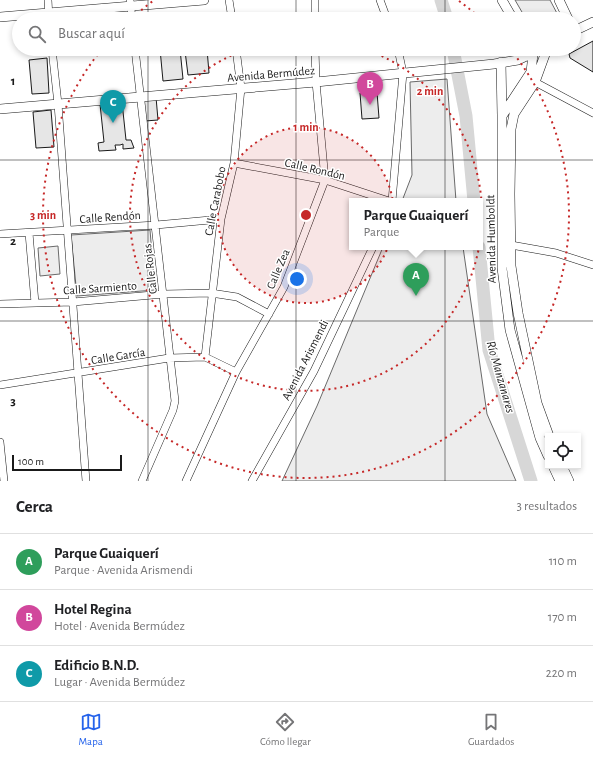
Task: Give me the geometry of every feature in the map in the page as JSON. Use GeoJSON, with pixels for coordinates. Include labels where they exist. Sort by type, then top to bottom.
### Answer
{"type":"FeatureCollection","features":[{"type":"Feature","properties":{"kind":"main road"},"geometry":{"type":"LineString","coordinates":[[74,12],[131,3],[204,0]]}},
{"type":"Feature","properties":{"kind":"main road"},"geometry":{"type":"LineString","coordinates":[[502,0],[509,12]]}},
{"type":"Feature","properties":{"kind":"main road"},"geometry":{"type":"LineString","coordinates":[[558,0],[564,12]]}},
{"type":"Feature","properties":{"kind":"main road"},"geometry":{"type":"LineString","coordinates":[[0,17],[12,17]]}},
{"type":"Feature","properties":{"kind":"main road"},"geometry":{"type":"LineString","coordinates":[[581,28],[593,22]]}},
{"type":"Feature","properties":{"kind":"main road","name":"Avenida Bermúdez"},"geometry":{"type":"LineString","coordinates":[[0,109],[316,82],[498,63],[518,60],[526,56]]}},
{"type":"Feature","properties":{"kind":"main road"},"geometry":{"type":"LineString","coordinates":[[502,116],[531,72],[534,56]]}},
{"type":"Feature","properties":{"kind":"main road","name":"Avenida Humboldt"},"geometry":{"type":"LineString","coordinates":[[544,56],[535,82],[514,114],[511,129],[511,266],[518,313],[537,403],[548,433]]}},
{"type":"Feature","properties":{"kind":"main road","name":"Avenida Humboldt"},"geometry":{"type":"LineString","coordinates":[[498,63],[502,116],[502,268],[510,330],[540,438],[545,449]]}},
{"type":"Feature","properties":{"kind":"main road"},"geometry":{"type":"LineString","coordinates":[[554,469],[560,481]]}},
{"type":"Feature","properties":{"kind":"main road"},"geometry":{"type":"LineString","coordinates":[[563,469],[569,481]]}},
{"type":"Feature","properties":{"kind":"street"},"geometry":{"type":"LineString","coordinates":[[48,0],[49,12]]}},
{"type":"Feature","properties":{"kind":"street"},"geometry":{"type":"LineString","coordinates":[[229,0],[231,12]]}},
{"type":"Feature","properties":{"kind":"street"},"geometry":{"type":"LineString","coordinates":[[315,0],[315,12]]}},
{"type":"Feature","properties":{"kind":"street"},"geometry":{"type":"LineString","coordinates":[[380,0],[384,12]]}},
{"type":"Feature","properties":{"kind":"street"},"geometry":{"type":"LineString","coordinates":[[53,56],[58,104],[86,481]]}},
{"type":"Feature","properties":{"kind":"street","name":"Calle Rojas"},"geometry":{"type":"LineString","coordinates":[[136,56],[175,401],[173,410],[142,481]]}},
{"type":"Feature","properties":{"kind":"street","name":"Calle Carabobo"},"geometry":{"type":"LineString","coordinates":[[205,357],[211,293],[221,219],[234,162],[240,88],[237,56]]}},
{"type":"Feature","properties":{"kind":"street","name":"Calle Zea"},"geometry":{"type":"LineString","coordinates":[[186,481],[236,372],[284,287],[324,180],[315,56]]}},
{"type":"Feature","properties":{"kind":"street"},"geometry":{"type":"LineString","coordinates":[[392,198],[403,73],[399,56]]}},
{"type":"Feature","properties":{"kind":"street"},"geometry":{"type":"LineString","coordinates":[[535,82],[593,113]]}},
{"type":"Feature","properties":{"kind":"street","name":"Calle Rondón"},"geometry":{"type":"LineString","coordinates":[[234,162],[324,180],[380,198]]}},
{"type":"Feature","properties":{"kind":"street","name":"Calle Rendón"},"geometry":{"type":"LineString","coordinates":[[0,234],[156,225],[221,219]]}},
{"type":"Feature","properties":{"kind":"street"},"geometry":{"type":"LineString","coordinates":[[29,233],[35,303]]}},
{"type":"Feature","properties":{"kind":"street"},"geometry":{"type":"LineString","coordinates":[[511,245],[556,253],[593,265]]}},
{"type":"Feature","properties":{"kind":"street","name":"Avenida Arismendi"},"geometry":{"type":"LineString","coordinates":[[252,481],[314,371],[371,250]]}},
{"type":"Feature","properties":{"kind":"street","name":"Calle Sarmiento"},"geometry":{"type":"LineString","coordinates":[[0,304],[73,302],[164,294],[211,293],[237,297],[269,314]]}},
{"type":"Feature","properties":{"kind":"street","name":"Calle García"},"geometry":{"type":"LineString","coordinates":[[0,385],[169,358],[205,357],[236,372]]}},
{"type":"Feature","properties":{"kind":"street"},"geometry":{"type":"LineString","coordinates":[[0,442],[4,481]]}},
{"type":"Feature","properties":{"kind":"shaded area"},"geometry":{"type":"Polygon","coordinates":[[[515,0],[550,0],[556,12],[522,12],[515,0]]]}},
{"type":"Feature","properties":{"kind":"shaded area"},"geometry":{"type":"Polygon","coordinates":[[[447,79],[456,198],[403,198],[412,175],[410,82],[447,79]]]}},
{"type":"Feature","properties":{"kind":"shaded area"},"geometry":{"type":"Polygon","coordinates":[[[150,230],[155,290],[77,296],[71,235],[150,230]]]}},
{"type":"Feature","properties":{"kind":"shaded area"},"geometry":{"type":"Polygon","coordinates":[[[58,246],[60,274],[40,276],[38,248],[58,246]]]}},
{"type":"Feature","properties":{"kind":"shaded area"},"geometry":{"type":"Polygon","coordinates":[[[382,250],[463,250],[487,414],[516,481],[282,481],[317,406],[382,250]]]}},
{"type":"Feature","properties":{"kind":"building"},"geometry":{"type":"Polygon","coordinates":[[[593,41],[593,72],[570,58],[570,56],[581,56],[581,48],[593,41]]]}},
{"type":"Feature","properties":{"kind":"building"},"geometry":{"type":"Polygon","coordinates":[[[161,56],[181,56],[183,79],[163,81],[161,56]]]}},
{"type":"Feature","properties":{"kind":"building"},"geometry":{"type":"Polygon","coordinates":[[[186,56],[208,56],[209,73],[188,75],[186,56]]]}},
{"type":"Feature","properties":{"kind":"building"},"geometry":{"type":"Polygon","coordinates":[[[47,58],[49,93],[32,94],[29,60],[47,58]]]}},
{"type":"Feature","properties":{"kind":"building"},"geometry":{"type":"Polygon","coordinates":[[[377,92],[379,118],[362,119],[360,93],[377,92]]]}},
{"type":"Feature","properties":{"kind":"building"},"geometry":{"type":"Polygon","coordinates":[[[156,97],[158,120],[145,121],[143,101],[156,97]]]}},
{"type":"Feature","properties":{"kind":"building"},"geometry":{"type":"Polygon","coordinates":[[[122,102],[126,140],[131,140],[134,148],[123,149],[123,144],[115,145],[116,150],[99,151],[98,143],[104,142],[100,104],[122,102]]]}},
{"type":"Feature","properties":{"kind":"building"},"geometry":{"type":"Polygon","coordinates":[[[51,110],[54,147],[36,148],[33,112],[51,110]]]}},
{"type":"Feature","properties":{"kind":"waterway","name":"Río Manzanares"},"geometry":{"type":"LineString","coordinates":[[441,0],[445,12]]}},
{"type":"Feature","properties":{"kind":"waterway","name":"Río Manzanares"},"geometry":{"type":"LineString","coordinates":[[454,56],[466,116],[474,198]]}},
{"type":"Feature","properties":{"kind":"waterway","name":"Río Manzanares"},"geometry":{"type":"LineString","coordinates":[[479,250],[489,350],[531,481]]}},
{"type":"Feature","properties":{"kind":"place","name":"Hotel Regina"},"geometry":{"type":"Point","coordinates":[370,105]}},
{"type":"Feature","properties":{"kind":"place","name":"Edificio B.N.D."},"geometry":{"type":"Point","coordinates":[113,123]}},
{"type":"Feature","properties":{"kind":"place","name":"Parque Guaiquerí"},"geometry":{"type":"Point","coordinates":[416,296]}}]}
